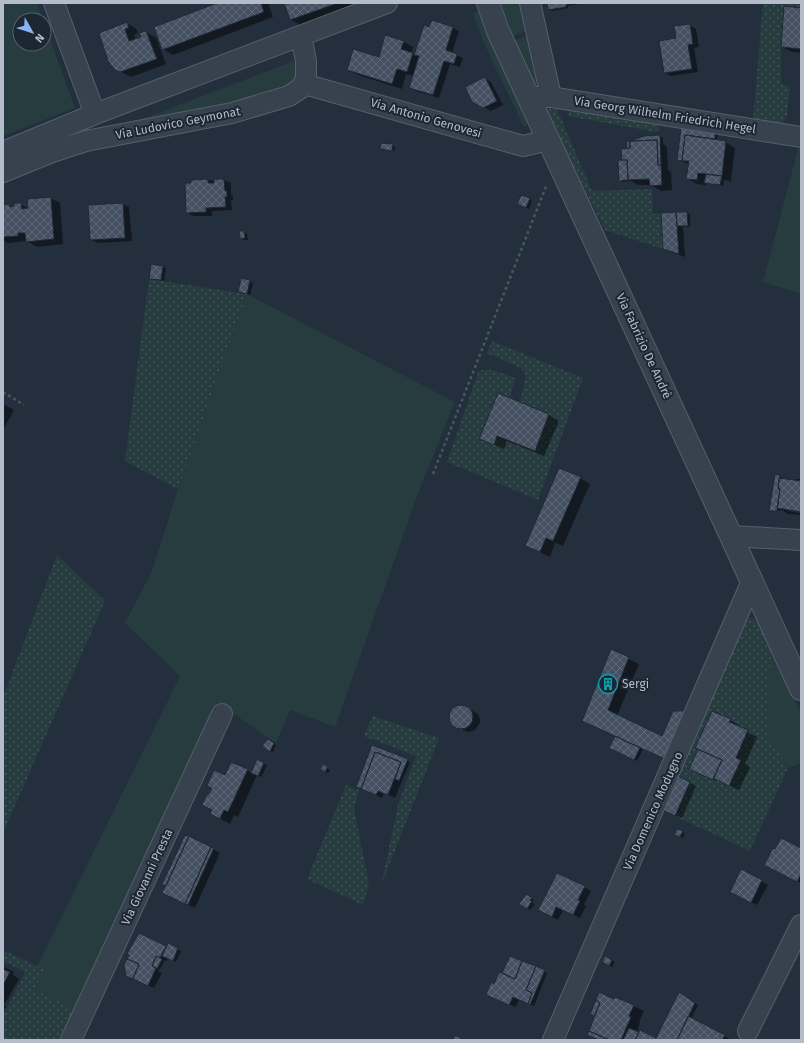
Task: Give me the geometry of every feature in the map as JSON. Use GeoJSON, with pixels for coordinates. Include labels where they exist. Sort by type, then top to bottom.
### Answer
{"type":"FeatureCollection","features":[{"type":"Feature","properties":{"kind":"street"},"geometry":{"type":"LineString","coordinates":[[54,3],[95,114]]}},
{"type":"Feature","properties":{"kind":"street"},"geometry":{"type":"LineString","coordinates":[[3,152],[95,114],[387,3]]}},
{"type":"Feature","properties":{"kind":"street","name":"Via Fabrizio De Andrè"},"geometry":{"type":"LineString","coordinates":[[488,3],[498,30],[546,137],[801,690]]}},
{"type":"Feature","properties":{"kind":"street"},"geometry":{"type":"LineString","coordinates":[[530,3],[551,97]]}},
{"type":"Feature","properties":{"kind":"street"},"geometry":{"type":"LineString","coordinates":[[301,36],[306,60],[304,84]]}},
{"type":"Feature","properties":{"kind":"street","name":"Via Antonio Genovesi"},"geometry":{"type":"LineString","coordinates":[[304,84],[523,146],[536,143],[546,137]]}},
{"type":"Feature","properties":{"kind":"street","name":"Via Ludovico Geymonat"},"geometry":{"type":"LineString","coordinates":[[3,172],[52,152],[86,141],[232,113],[289,96],[297,92],[304,84]]}},
{"type":"Feature","properties":{"kind":"street","name":"Via Georg Wilhelm Friedrich Hegel"},"geometry":{"type":"LineString","coordinates":[[528,97],[551,97],[801,137]]}},
{"type":"Feature","properties":{"kind":"street"},"geometry":{"type":"LineString","coordinates":[[731,536],[801,540]]}},
{"type":"Feature","properties":{"kind":"street","name":"Via Domenico Modugno"},"geometry":{"type":"LineString","coordinates":[[553,1040],[752,581]]}},
{"type":"Feature","properties":{"kind":"street","name":"Via Giovanni Presta"},"geometry":{"type":"LineString","coordinates":[[71,1040],[222,714]]}},
{"type":"Feature","properties":{"kind":"street"},"geometry":{"type":"LineString","coordinates":[[748,1031],[801,925]]}},
{"type":"Feature","properties":{"kind":"path"},"geometry":{"type":"LineString","coordinates":[[433,474],[546,184],[560,166]]}},
{"type":"Feature","properties":{"kind":"path"},"geometry":{"type":"LineString","coordinates":[[3,392],[24,406]]}},
{"type":"Feature","properties":{"kind":"green space"},"geometry":{"type":"Polygon","coordinates":[[[3,3],[37,3],[40,12],[12,12],[12,52],[52,52],[52,44],[75,108],[3,136],[3,3]]]}},
{"type":"Feature","properties":{"kind":"green space"},"geometry":{"type":"Polygon","coordinates":[[[501,3],[520,3],[526,31],[513,36],[501,3]]]}},
{"type":"Feature","properties":{"kind":"green space"},"geometry":{"type":"Polygon","coordinates":[[[763,3],[801,3],[801,8],[784,7],[781,47],[781,83],[790,88],[787,116],[781,126],[753,121],[763,3]]]}},
{"type":"Feature","properties":{"kind":"green space"},"geometry":{"type":"Polygon","coordinates":[[[479,11],[528,120],[527,125],[524,127],[485,45],[473,14],[479,11]]]}},
{"type":"Feature","properties":{"kind":"green space"},"geometry":{"type":"Polygon","coordinates":[[[527,36],[537,82],[530,82],[513,41],[527,36]]]}},
{"type":"Feature","properties":{"kind":"green space"},"geometry":{"type":"Polygon","coordinates":[[[294,61],[296,79],[278,94],[135,122],[294,61]]]}},
{"type":"Feature","properties":{"kind":"green space"},"geometry":{"type":"Polygon","coordinates":[[[554,102],[592,191],[652,189],[653,214],[661,213],[663,249],[605,230],[548,114],[549,108],[554,102]]]}},
{"type":"Feature","properties":{"kind":"green space"},"geometry":{"type":"Polygon","coordinates":[[[569,105],[659,124],[659,129],[656,132],[568,116],[569,105]]]}},
{"type":"Feature","properties":{"kind":"green space"},"geometry":{"type":"Polygon","coordinates":[[[799,145],[801,146],[801,294],[763,282],[799,145]]]}},
{"type":"Feature","properties":{"kind":"green space"},"geometry":{"type":"Polygon","coordinates":[[[149,279],[247,294],[178,489],[125,461],[149,279]]]}},
{"type":"Feature","properties":{"kind":"green space"},"geometry":{"type":"Polygon","coordinates":[[[247,294],[455,402],[419,491],[335,727],[290,710],[276,743],[218,703],[74,1008],[27,987],[180,676],[125,623],[152,571],[178,489],[247,294]]]}},
{"type":"Feature","properties":{"kind":"green space"},"geometry":{"type":"Polygon","coordinates":[[[492,341],[583,378],[538,500],[447,462],[479,370],[493,370],[515,378],[510,399],[498,394],[479,439],[494,445],[497,436],[534,451],[549,414],[520,402],[526,375],[521,368],[487,353],[492,341]]]}},
{"type":"Feature","properties":{"kind":"green space"},"geometry":{"type":"Polygon","coordinates":[[[57,555],[105,601],[3,833],[3,697],[57,555]]]}},
{"type":"Feature","properties":{"kind":"green space"},"geometry":{"type":"Polygon","coordinates":[[[746,616],[762,623],[772,650],[766,712],[770,739],[788,768],[750,851],[675,816],[690,782],[678,776],[746,616]]]}},
{"type":"Feature","properties":{"kind":"green space"},"geometry":{"type":"Polygon","coordinates":[[[772,650],[801,713],[801,763],[788,768],[770,739],[766,712],[772,650]]]}},
{"type":"Feature","properties":{"kind":"green space"},"geometry":{"type":"Polygon","coordinates":[[[373,716],[439,738],[381,886],[398,805],[416,756],[364,736],[373,716]]]}},
{"type":"Feature","properties":{"kind":"green space"},"geometry":{"type":"Polygon","coordinates":[[[346,785],[359,790],[354,809],[369,884],[363,905],[307,879],[346,785]]]}},
{"type":"Feature","properties":{"kind":"green space"},"geometry":{"type":"Polygon","coordinates":[[[3,950],[44,969],[34,990],[74,1008],[60,1040],[3,1040],[3,1016],[25,972],[3,961],[3,950]]]}},
{"type":"Feature","properties":{"kind":"building"},"geometry":{"type":"Polygon","coordinates":[[[217,3],[261,3],[264,12],[162,50],[154,27],[217,3]]]}},
{"type":"Feature","properties":{"kind":"building"},"geometry":{"type":"Polygon","coordinates":[[[284,3],[338,3],[290,20],[284,3]]]}},
{"type":"Feature","properties":{"kind":"building"},"geometry":{"type":"Polygon","coordinates":[[[547,3],[574,3],[566,5],[566,7],[548,10],[547,3]]]}},
{"type":"Feature","properties":{"kind":"building"},"geometry":{"type":"Polygon","coordinates":[[[784,6],[801,8],[801,49],[781,47],[784,6]]]}},
{"type":"Feature","properties":{"kind":"building"},"geometry":{"type":"Polygon","coordinates":[[[432,20],[453,27],[446,50],[457,54],[454,64],[444,61],[433,95],[409,88],[419,56],[414,55],[424,25],[429,27],[432,20]]]}},
{"type":"Feature","properties":{"kind":"building"},"geometry":{"type":"Polygon","coordinates":[[[127,22],[129,28],[125,29],[129,41],[141,37],[139,33],[146,31],[157,59],[120,72],[115,70],[108,61],[99,33],[127,22]]]}},
{"type":"Feature","properties":{"kind":"building"},"geometry":{"type":"Polygon","coordinates":[[[690,24],[693,44],[688,45],[692,69],[664,73],[659,41],[676,38],[674,26],[690,24]]]}},
{"type":"Feature","properties":{"kind":"building"},"geometry":{"type":"Polygon","coordinates":[[[385,35],[404,41],[401,49],[413,53],[407,72],[397,69],[392,84],[347,70],[353,49],[379,57],[385,35]]]}},
{"type":"Feature","properties":{"kind":"building"},"geometry":{"type":"Polygon","coordinates":[[[485,77],[497,101],[483,108],[472,102],[465,87],[485,77]]]}},
{"type":"Feature","properties":{"kind":"building"},"geometry":{"type":"Polygon","coordinates":[[[681,128],[715,132],[715,139],[685,135],[682,161],[677,160],[681,128]]]}},
{"type":"Feature","properties":{"kind":"building"},"geometry":{"type":"Polygon","coordinates":[[[660,135],[661,165],[658,165],[657,140],[630,141],[644,136],[660,135]]]}},
{"type":"Feature","properties":{"kind":"building"},"geometry":{"type":"Polygon","coordinates":[[[685,135],[726,141],[722,176],[698,173],[697,180],[686,179],[689,161],[682,161],[685,135]]]}},
{"type":"Feature","properties":{"kind":"building"},"geometry":{"type":"Polygon","coordinates":[[[657,140],[658,165],[661,165],[662,185],[650,186],[649,179],[628,180],[627,160],[622,160],[621,149],[630,148],[630,141],[657,140]]]}},
{"type":"Feature","properties":{"kind":"building"},"geometry":{"type":"Polygon","coordinates":[[[626,141],[630,141],[630,148],[627,149],[626,141]]]}},
{"type":"Feature","properties":{"kind":"building"},"geometry":{"type":"Polygon","coordinates":[[[381,143],[393,144],[392,151],[380,149],[381,143]]]}},
{"type":"Feature","properties":{"kind":"building"},"geometry":{"type":"Polygon","coordinates":[[[618,160],[627,160],[628,180],[619,181],[618,160]]]}},
{"type":"Feature","properties":{"kind":"building"},"geometry":{"type":"Polygon","coordinates":[[[706,174],[722,176],[720,185],[704,183],[706,174]]]}},
{"type":"Feature","properties":{"kind":"building"},"geometry":{"type":"Polygon","coordinates":[[[208,179],[208,183],[214,183],[214,179],[224,179],[225,191],[227,191],[227,197],[225,197],[226,207],[206,208],[206,212],[186,213],[185,183],[191,183],[191,180],[208,179]]]}},
{"type":"Feature","properties":{"kind":"building"},"geometry":{"type":"Polygon","coordinates":[[[521,195],[530,198],[526,208],[517,204],[521,195]]]}},
{"type":"Feature","properties":{"kind":"building"},"geometry":{"type":"Polygon","coordinates":[[[51,197],[54,239],[26,242],[25,233],[18,233],[18,236],[3,237],[3,205],[9,204],[10,207],[14,206],[14,203],[21,203],[22,209],[28,208],[27,199],[51,197]]]}},
{"type":"Feature","properties":{"kind":"building"},"geometry":{"type":"Polygon","coordinates":[[[123,203],[125,238],[90,240],[88,205],[123,203]]]}},
{"type":"Feature","properties":{"kind":"building"},"geometry":{"type":"Polygon","coordinates":[[[676,212],[687,212],[688,226],[677,226],[676,212]]]}},
{"type":"Feature","properties":{"kind":"building"},"geometry":{"type":"Polygon","coordinates":[[[676,212],[679,254],[663,249],[661,213],[676,212]]]}},
{"type":"Feature","properties":{"kind":"building"},"geometry":{"type":"Polygon","coordinates":[[[239,231],[244,231],[245,238],[240,239],[239,231]]]}},
{"type":"Feature","properties":{"kind":"building"},"geometry":{"type":"Polygon","coordinates":[[[151,264],[163,266],[161,280],[149,279],[151,264]]]}},
{"type":"Feature","properties":{"kind":"building"},"geometry":{"type":"Polygon","coordinates":[[[241,278],[250,280],[247,294],[238,292],[241,278]]]}},
{"type":"Feature","properties":{"kind":"building"},"geometry":{"type":"Polygon","coordinates":[[[498,393],[549,414],[535,451],[497,436],[494,445],[479,439],[498,393]]]}},
{"type":"Feature","properties":{"kind":"building"},"geometry":{"type":"Polygon","coordinates":[[[559,468],[581,477],[553,541],[546,538],[540,552],[525,546],[559,468]]]}},
{"type":"Feature","properties":{"kind":"building"},"geometry":{"type":"Polygon","coordinates":[[[775,474],[780,475],[777,511],[769,511],[775,474]]]}},
{"type":"Feature","properties":{"kind":"building"},"geometry":{"type":"Polygon","coordinates":[[[779,478],[801,481],[801,512],[777,508],[780,489],[778,489],[779,478]]]}},
{"type":"Feature","properties":{"kind":"building","name":"Sergi"},"geometry":{"type":"Polygon","coordinates":[[[611,649],[629,657],[608,710],[662,736],[673,711],[687,711],[665,759],[582,721],[611,649]]]}},
{"type":"Feature","properties":{"kind":"building"},"geometry":{"type":"Polygon","coordinates":[[[461,705],[470,708],[473,717],[470,726],[461,729],[452,726],[449,717],[452,708],[461,705]]]}},
{"type":"Feature","properties":{"kind":"building"},"geometry":{"type":"Polygon","coordinates":[[[712,711],[731,719],[729,722],[748,730],[736,758],[741,760],[729,786],[713,778],[722,760],[695,748],[712,711]]]}},
{"type":"Feature","properties":{"kind":"building"},"geometry":{"type":"Polygon","coordinates":[[[615,736],[640,748],[634,760],[609,748],[615,736]]]}},
{"type":"Feature","properties":{"kind":"building"},"geometry":{"type":"Polygon","coordinates":[[[268,739],[274,743],[270,752],[262,746],[268,739]]]}},
{"type":"Feature","properties":{"kind":"building"},"geometry":{"type":"Polygon","coordinates":[[[372,745],[408,759],[399,781],[395,779],[401,762],[375,752],[361,789],[356,787],[372,745]]]}},
{"type":"Feature","properties":{"kind":"building"},"geometry":{"type":"Polygon","coordinates":[[[698,749],[722,760],[713,780],[689,769],[698,749]]]}},
{"type":"Feature","properties":{"kind":"building"},"geometry":{"type":"Polygon","coordinates":[[[375,752],[401,762],[388,795],[378,791],[376,795],[361,789],[375,752]]]}},
{"type":"Feature","properties":{"kind":"building"},"geometry":{"type":"Polygon","coordinates":[[[257,759],[264,763],[258,776],[251,773],[257,759]]]}},
{"type":"Feature","properties":{"kind":"building"},"geometry":{"type":"Polygon","coordinates":[[[231,762],[248,769],[228,812],[224,810],[220,819],[210,814],[212,810],[202,805],[207,794],[208,795],[212,788],[207,786],[214,770],[225,775],[231,762]]]}},
{"type":"Feature","properties":{"kind":"building"},"geometry":{"type":"Polygon","coordinates":[[[323,764],[328,767],[325,772],[320,769],[323,764]]]}},
{"type":"Feature","properties":{"kind":"building"},"geometry":{"type":"Polygon","coordinates":[[[678,776],[690,782],[675,816],[663,810],[678,776]]]}},
{"type":"Feature","properties":{"kind":"building"},"geometry":{"type":"Polygon","coordinates":[[[677,829],[683,831],[680,837],[674,835],[677,829]]]}},
{"type":"Feature","properties":{"kind":"building"},"geometry":{"type":"Polygon","coordinates":[[[185,835],[189,836],[166,886],[162,884],[185,835]]]}},
{"type":"Feature","properties":{"kind":"building"},"geometry":{"type":"Polygon","coordinates":[[[189,836],[211,847],[185,904],[162,893],[189,836]]]}},
{"type":"Feature","properties":{"kind":"building"},"geometry":{"type":"Polygon","coordinates":[[[781,838],[801,848],[801,874],[797,882],[764,865],[773,848],[775,849],[781,838]]]}},
{"type":"Feature","properties":{"kind":"building"},"geometry":{"type":"Polygon","coordinates":[[[211,847],[214,848],[188,905],[185,904],[211,847]]]}},
{"type":"Feature","properties":{"kind":"building"},"geometry":{"type":"Polygon","coordinates":[[[741,869],[762,880],[751,903],[730,892],[741,869]]]}},
{"type":"Feature","properties":{"kind":"building"},"geometry":{"type":"Polygon","coordinates":[[[557,873],[585,886],[573,915],[556,907],[552,917],[538,910],[557,873]]]}},
{"type":"Feature","properties":{"kind":"building"},"geometry":{"type":"Polygon","coordinates":[[[526,894],[532,898],[530,900],[532,901],[527,909],[519,904],[526,894]]]}},
{"type":"Feature","properties":{"kind":"building"},"geometry":{"type":"Polygon","coordinates":[[[139,933],[166,946],[160,958],[156,956],[152,966],[156,968],[148,986],[133,979],[139,964],[127,959],[129,955],[127,954],[139,933]]]}},
{"type":"Feature","properties":{"kind":"building"},"geometry":{"type":"Polygon","coordinates":[[[168,943],[178,948],[173,961],[162,956],[168,943]]]}},
{"type":"Feature","properties":{"kind":"building"},"geometry":{"type":"Polygon","coordinates":[[[156,956],[162,959],[157,969],[152,966],[156,956]]]}},
{"type":"Feature","properties":{"kind":"building"},"geometry":{"type":"Polygon","coordinates":[[[510,956],[522,961],[515,979],[502,973],[510,956]]]}},
{"type":"Feature","properties":{"kind":"building"},"geometry":{"type":"Polygon","coordinates":[[[605,956],[612,960],[609,966],[602,962],[605,956]]]}},
{"type":"Feature","properties":{"kind":"building"},"geometry":{"type":"Polygon","coordinates":[[[127,959],[139,964],[133,979],[126,976],[124,965],[127,959]]]}},
{"type":"Feature","properties":{"kind":"building"},"geometry":{"type":"Polygon","coordinates":[[[522,961],[536,966],[526,990],[532,993],[528,1004],[513,997],[509,1005],[486,995],[491,982],[494,984],[499,972],[515,979],[522,961]]]}},
{"type":"Feature","properties":{"kind":"building"},"geometry":{"type":"Polygon","coordinates":[[[536,966],[545,970],[530,1005],[528,1004],[532,993],[526,990],[536,966]]]}},
{"type":"Feature","properties":{"kind":"building"},"geometry":{"type":"Polygon","coordinates":[[[3,969],[10,972],[3,985],[3,969]]]}},
{"type":"Feature","properties":{"kind":"building"},"geometry":{"type":"Polygon","coordinates":[[[599,992],[614,999],[615,997],[634,1005],[629,1016],[631,1017],[621,1040],[610,1040],[589,1031],[600,1003],[596,1000],[599,992]]]}},
{"type":"Feature","properties":{"kind":"building"},"geometry":{"type":"Polygon","coordinates":[[[679,992],[695,1003],[677,1040],[655,1040],[679,992]]]}},
{"type":"Feature","properties":{"kind":"building"},"geometry":{"type":"Polygon","coordinates":[[[596,1000],[600,1003],[594,1016],[590,1014],[596,1000]]]}},
{"type":"Feature","properties":{"kind":"building"},"geometry":{"type":"Polygon","coordinates":[[[688,1016],[725,1035],[722,1040],[677,1040],[688,1016]]]}},
{"type":"Feature","properties":{"kind":"building"},"geometry":{"type":"Polygon","coordinates":[[[629,1028],[639,1032],[635,1040],[623,1040],[629,1028]]]}},
{"type":"Feature","properties":{"kind":"building"},"geometry":{"type":"Polygon","coordinates":[[[640,1030],[656,1038],[655,1040],[635,1040],[640,1030]]]}},
{"type":"Feature","properties":{"kind":"building"},"geometry":{"type":"Polygon","coordinates":[[[589,1031],[609,1040],[599,1040],[587,1035],[589,1031]]]}},
{"type":"Feature","properties":{"kind":"building"},"geometry":{"type":"Polygon","coordinates":[[[455,1035],[461,1038],[461,1040],[453,1040],[455,1035]]]}},
{"type":"Feature","properties":{"kind":"place","name":"Sergi"},"geometry":{"type":"Point","coordinates":[608,684]}}]}
